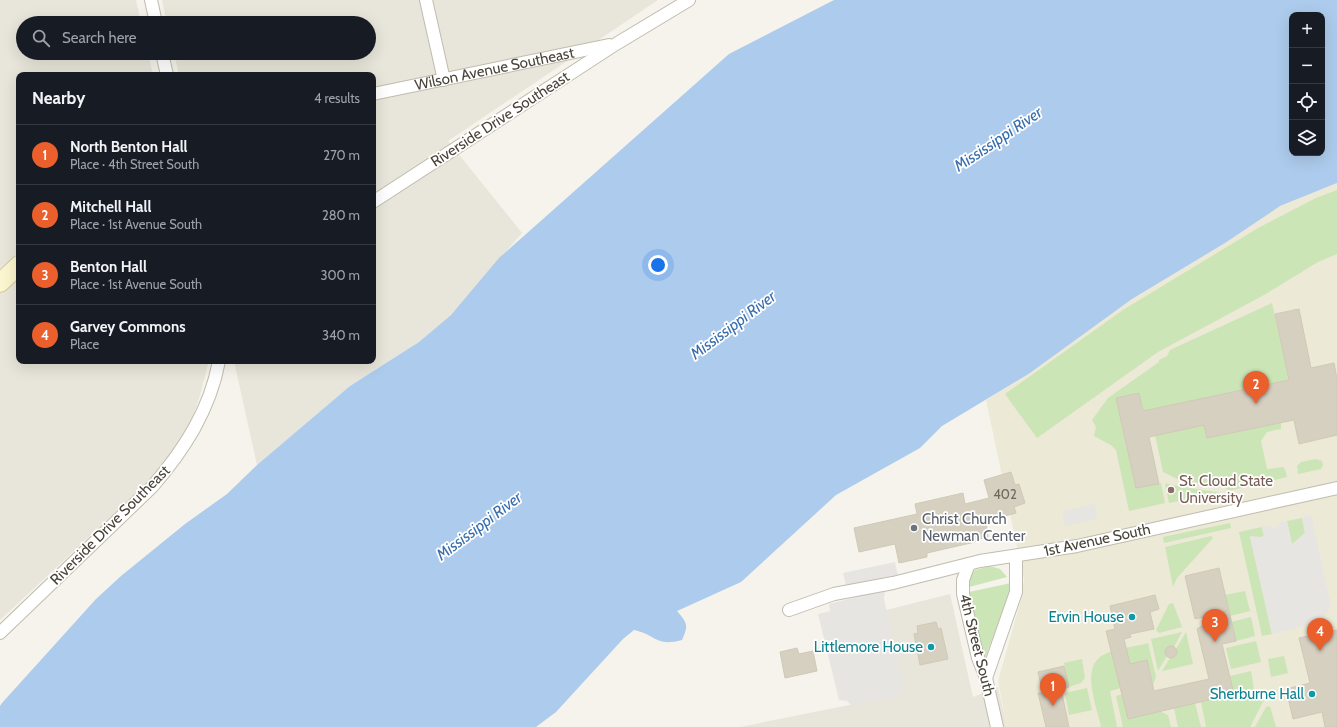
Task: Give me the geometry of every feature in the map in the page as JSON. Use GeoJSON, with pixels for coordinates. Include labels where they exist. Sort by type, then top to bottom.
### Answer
{"type":"FeatureCollection","features":[{"type":"Feature","properties":{"kind":"street"},"geometry":{"type":"LineString","coordinates":[[151,0],[154,16]]}},
{"type":"Feature","properties":{"kind":"street"},"geometry":{"type":"LineString","coordinates":[[426,0],[444,80]]}},
{"type":"Feature","properties":{"kind":"street","name":"Riverside Drive Southeast"},"geometry":{"type":"LineString","coordinates":[[376,200],[616,44],[690,0]]}},
{"type":"Feature","properties":{"kind":"street","name":"Wilson Avenue Southeast"},"geometry":{"type":"LineString","coordinates":[[376,93],[616,44]]}},
{"type":"Feature","properties":{"kind":"street"},"geometry":{"type":"LineString","coordinates":[[164,60],[166,72]]}},
{"type":"Feature","properties":{"kind":"street"},"geometry":{"type":"LineString","coordinates":[[0,283],[16,269]]}},
{"type":"Feature","properties":{"kind":"street","name":"Riverside Drive Southeast"},"geometry":{"type":"LineString","coordinates":[[0,632],[152,487],[170,466],[186,445],[198,423],[211,392],[218,364]]}},
{"type":"Feature","properties":{"kind":"street","name":"1st Avenue South"},"geometry":{"type":"LineString","coordinates":[[789,610],[834,594],[888,584],[969,564],[1076,546],[1337,488]]}},
{"type":"Feature","properties":{"kind":"street"},"geometry":{"type":"LineString","coordinates":[[986,678],[1016,592],[1016,556]]}},
{"type":"Feature","properties":{"kind":"street","name":"4th Street South"},"geometry":{"type":"LineString","coordinates":[[969,564],[963,580],[963,594],[978,658],[986,678],[997,727]]}},
{"type":"Feature","properties":{"kind":"shaded area"},"geometry":{"type":"Polygon","coordinates":[[[0,0],[136,0],[139,16],[16,16],[16,60],[150,60],[152,72],[16,72],[16,364],[208,364],[191,423],[181,440],[150,480],[0,620],[0,0]]]}},
{"type":"Feature","properties":{"kind":"shaded area"},"geometry":{"type":"Polygon","coordinates":[[[162,0],[658,0],[448,141],[522,233],[451,315],[419,342],[350,386],[257,465],[235,364],[376,364],[376,72],[178,72],[176,60],[376,60],[376,16],[165,16],[162,0]]]}},
{"type":"Feature","properties":{"kind":"shaded area","name":"St. Cloud State University"},"geometry":{"type":"Polygon","coordinates":[[[1337,183],[1337,727],[1007,727],[998,681],[1022,596],[1024,580],[986,400],[1030,373],[1132,299],[1225,243],[1252,223],[1280,206],[1337,183]]]}},
{"type":"Feature","properties":{"kind":"shaded area"},"geometry":{"type":"Polygon","coordinates":[[[1095,504],[1097,519],[1065,526],[1062,511],[1095,504]]]}},
{"type":"Feature","properties":{"kind":"shaded area"},"geometry":{"type":"Polygon","coordinates":[[[1311,515],[1331,606],[1321,622],[1272,634],[1250,536],[1262,537],[1264,535],[1262,527],[1271,525],[1273,530],[1282,522],[1287,521],[1292,544],[1305,533],[1302,518],[1311,515]]]}},
{"type":"Feature","properties":{"kind":"shaded area"},"geometry":{"type":"Polygon","coordinates":[[[895,562],[898,575],[846,585],[843,573],[895,562]]]}},
{"type":"Feature","properties":{"kind":"shaded area"},"geometry":{"type":"Polygon","coordinates":[[[885,590],[884,599],[905,694],[852,706],[847,701],[839,700],[818,614],[830,611],[829,604],[885,590]]]}},
{"type":"Feature","properties":{"kind":"shaded area"},"geometry":{"type":"Polygon","coordinates":[[[950,594],[973,697],[998,687],[1007,727],[740,727],[904,694],[886,610],[950,594]]]}},
{"type":"Feature","properties":{"kind":"green space"},"geometry":{"type":"Polygon","coordinates":[[[1337,190],[1337,254],[1318,262],[1264,295],[1158,352],[1037,438],[1005,394],[1123,310],[1258,228],[1316,198],[1337,190]]]}},
{"type":"Feature","properties":{"kind":"green space"},"geometry":{"type":"Polygon","coordinates":[[[1272,303],[1289,380],[1143,411],[1139,393],[1116,398],[1136,488],[1161,483],[1165,503],[1129,511],[1116,450],[1111,445],[1094,436],[1096,427],[1092,420],[1108,398],[1159,362],[1159,360],[1167,356],[1170,350],[1272,303]]]}},
{"type":"Feature","properties":{"kind":"green space"},"geometry":{"type":"Polygon","coordinates":[[[1281,422],[1281,429],[1267,432],[1261,441],[1267,469],[1283,467],[1287,477],[1228,491],[1226,488],[1179,480],[1163,472],[1155,435],[1204,425],[1207,438],[1281,422]]]}},
{"type":"Feature","properties":{"kind":"green space"},"geometry":{"type":"Polygon","coordinates":[[[1316,459],[1322,461],[1323,465],[1321,469],[1298,474],[1297,466],[1301,462],[1316,459]]]}},
{"type":"Feature","properties":{"kind":"green space"},"geometry":{"type":"Polygon","coordinates":[[[1165,483],[1172,485],[1221,493],[1169,503],[1165,483]]]}},
{"type":"Feature","properties":{"kind":"green space"},"geometry":{"type":"Polygon","coordinates":[[[1302,518],[1305,533],[1292,544],[1287,521],[1302,518]]]}},
{"type":"Feature","properties":{"kind":"green space"},"geometry":{"type":"Polygon","coordinates":[[[1230,523],[1231,528],[1164,543],[1163,537],[1230,523]]]}},
{"type":"Feature","properties":{"kind":"green space"},"geometry":{"type":"Polygon","coordinates":[[[1262,527],[1264,535],[1262,537],[1250,537],[1272,634],[1262,636],[1239,532],[1262,527]]]}},
{"type":"Feature","properties":{"kind":"green space"},"geometry":{"type":"Polygon","coordinates":[[[1211,536],[1213,538],[1177,578],[1173,587],[1165,547],[1211,536]]]}},
{"type":"Feature","properties":{"kind":"green space"},"geometry":{"type":"Polygon","coordinates":[[[990,566],[1000,569],[1007,577],[969,587],[967,580],[975,570],[990,566]]]}},
{"type":"Feature","properties":{"kind":"green space"},"geometry":{"type":"Polygon","coordinates":[[[1011,583],[1008,598],[985,658],[982,659],[969,592],[1011,583]]]}},
{"type":"Feature","properties":{"kind":"green space"},"geometry":{"type":"Polygon","coordinates":[[[1245,591],[1250,611],[1230,616],[1225,595],[1245,591]]]}},
{"type":"Feature","properties":{"kind":"green space"},"geometry":{"type":"Polygon","coordinates":[[[1173,603],[1182,627],[1159,633],[1156,630],[1169,604],[1173,603]]]}},
{"type":"Feature","properties":{"kind":"green space"},"geometry":{"type":"Polygon","coordinates":[[[1251,617],[1255,636],[1236,641],[1231,622],[1251,617]]]}},
{"type":"Feature","properties":{"kind":"green space"},"geometry":{"type":"Polygon","coordinates":[[[1182,632],[1174,647],[1169,647],[1166,649],[1167,656],[1158,671],[1151,639],[1182,632]]]}},
{"type":"Feature","properties":{"kind":"green space"},"geometry":{"type":"Polygon","coordinates":[[[1186,632],[1193,664],[1162,671],[1170,658],[1176,656],[1176,649],[1186,632]]]}},
{"type":"Feature","properties":{"kind":"green space"},"geometry":{"type":"Polygon","coordinates":[[[1256,641],[1261,662],[1231,669],[1226,648],[1256,641]]]}},
{"type":"Feature","properties":{"kind":"green space"},"geometry":{"type":"Polygon","coordinates":[[[1148,643],[1156,677],[1153,685],[1147,660],[1121,688],[1110,691],[1117,727],[1101,727],[1094,699],[1091,678],[1092,669],[1096,661],[1108,653],[1148,643]]]}},
{"type":"Feature","properties":{"kind":"green space"},"geometry":{"type":"Polygon","coordinates":[[[1284,656],[1288,673],[1271,677],[1268,659],[1284,656]]]}},
{"type":"Feature","properties":{"kind":"green space"},"geometry":{"type":"Polygon","coordinates":[[[1082,659],[1085,678],[1081,683],[1069,687],[1064,663],[1082,659]]]}},
{"type":"Feature","properties":{"kind":"green space"},"geometry":{"type":"Polygon","coordinates":[[[1251,671],[1255,696],[1264,700],[1250,727],[1206,727],[1201,702],[1233,694],[1230,676],[1251,671]]]}},
{"type":"Feature","properties":{"kind":"green space"},"geometry":{"type":"Polygon","coordinates":[[[1087,688],[1092,710],[1069,715],[1065,693],[1087,688]]]}},
{"type":"Feature","properties":{"kind":"green space"},"geometry":{"type":"Polygon","coordinates":[[[1123,694],[1168,715],[1171,727],[1123,727],[1116,696],[1123,694]]]}},
{"type":"Feature","properties":{"kind":"green space"},"geometry":{"type":"Polygon","coordinates":[[[1195,703],[1201,727],[1178,727],[1174,708],[1195,703]]]}},
{"type":"Feature","properties":{"kind":"green space"},"geometry":{"type":"Polygon","coordinates":[[[1270,706],[1276,727],[1255,727],[1266,707],[1270,706]]]}},
{"type":"Feature","properties":{"kind":"water","name":"Mississippi River"},"geometry":{"type":"Polygon","coordinates":[[[834,0],[1337,0],[1337,183],[1280,206],[1225,243],[1132,299],[1030,373],[942,426],[920,448],[836,495],[741,582],[677,611],[686,624],[686,631],[682,640],[666,642],[656,640],[642,632],[634,630],[623,639],[556,712],[536,727],[0,727],[0,706],[2,703],[96,599],[121,576],[185,524],[227,494],[257,465],[350,386],[419,342],[451,315],[499,258],[729,54],[834,0]]]}},
{"type":"Feature","properties":{"kind":"building"},"geometry":{"type":"Polygon","coordinates":[[[1299,309],[1311,368],[1334,363],[1337,379],[1337,435],[1299,444],[1294,420],[1207,438],[1204,425],[1149,437],[1159,484],[1136,488],[1116,398],[1139,393],[1143,411],[1289,380],[1275,314],[1299,309]]]}},
{"type":"Feature","properties":{"kind":"building","name":"Christ Church Newman Center"},"geometry":{"type":"Polygon","coordinates":[[[1011,472],[1015,485],[1019,484],[1025,503],[1014,507],[1016,513],[986,521],[988,537],[975,540],[975,542],[927,553],[927,557],[899,563],[895,544],[859,552],[854,528],[917,514],[915,504],[963,493],[965,504],[989,498],[984,480],[1011,472]]]}},
{"type":"Feature","properties":{"kind":"building"},"geometry":{"type":"Polygon","coordinates":[[[1219,568],[1236,641],[1222,644],[1234,694],[1128,719],[1106,631],[1115,629],[1110,606],[1155,595],[1159,609],[1150,612],[1154,629],[1130,634],[1131,637],[1124,639],[1130,664],[1147,660],[1154,691],[1209,679],[1197,629],[1227,611],[1195,619],[1185,576],[1219,568]]]}},
{"type":"Feature","properties":{"kind":"building","name":"Littlemore House"},"geometry":{"type":"Polygon","coordinates":[[[936,622],[938,629],[941,628],[948,659],[920,665],[914,634],[918,633],[917,626],[936,622]]]}},
{"type":"Feature","properties":{"kind":"building"},"geometry":{"type":"Polygon","coordinates":[[[1337,630],[1337,727],[1325,727],[1322,712],[1293,719],[1286,689],[1310,683],[1299,638],[1337,630]]]}},
{"type":"Feature","properties":{"kind":"building"},"geometry":{"type":"Polygon","coordinates":[[[1169,646],[1173,646],[1177,652],[1173,658],[1169,658],[1165,654],[1165,650],[1169,646]]]}},
{"type":"Feature","properties":{"kind":"building"},"geometry":{"type":"Polygon","coordinates":[[[797,648],[799,654],[813,651],[817,671],[785,678],[780,652],[797,648]]]}},
{"type":"Feature","properties":{"kind":"building"},"geometry":{"type":"Polygon","coordinates":[[[1064,666],[1069,687],[1061,689],[1069,727],[1046,727],[1038,693],[1043,693],[1038,672],[1064,666]]]}},
{"type":"Feature","properties":{"kind":"place","name":"Mitchell Hall"},"geometry":{"type":"Point","coordinates":[1256,404]}},
{"type":"Feature","properties":{"kind":"place","name":"St. Cloud State University"},"geometry":{"type":"Point","coordinates":[1171,490]}},
{"type":"Feature","properties":{"kind":"place","name":"Christ Church Newman Center"},"geometry":{"type":"Point","coordinates":[914,528]}},
{"type":"Feature","properties":{"kind":"place","name":"Ervin House"},"geometry":{"type":"Point","coordinates":[1132,617]}},
{"type":"Feature","properties":{"kind":"place","name":"Benton Hall"},"geometry":{"type":"Point","coordinates":[1215,642]}},
{"type":"Feature","properties":{"kind":"place","name":"Littlemore House"},"geometry":{"type":"Point","coordinates":[931,647]}},
{"type":"Feature","properties":{"kind":"place","name":"Garvey Commons"},"geometry":{"type":"Point","coordinates":[1320,651]}},
{"type":"Feature","properties":{"kind":"place","name":"Sherburne Hall"},"geometry":{"type":"Point","coordinates":[1312,694]}},
{"type":"Feature","properties":{"kind":"place","name":"North Benton Hall"},"geometry":{"type":"Point","coordinates":[1053,706]}}]}
